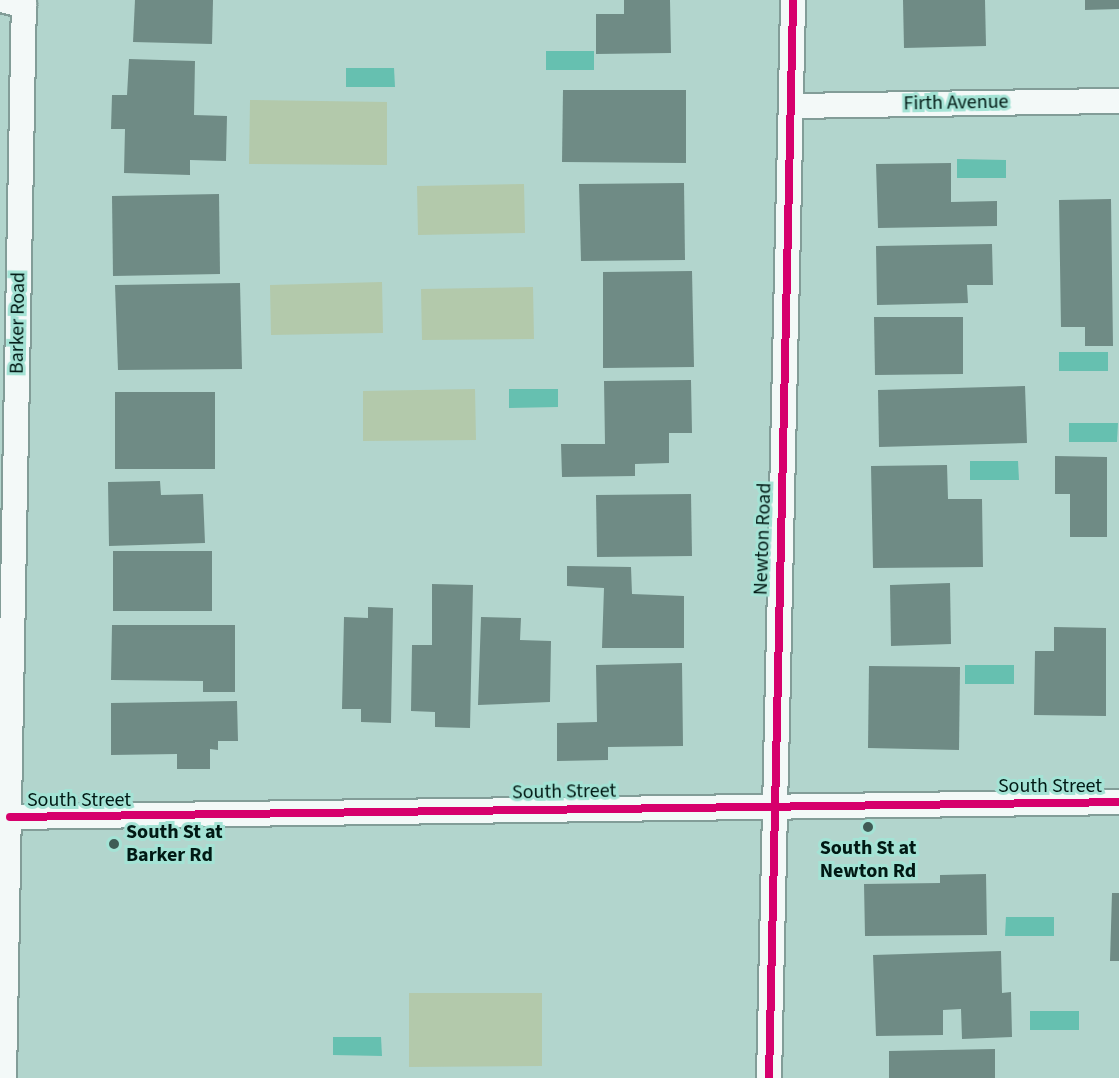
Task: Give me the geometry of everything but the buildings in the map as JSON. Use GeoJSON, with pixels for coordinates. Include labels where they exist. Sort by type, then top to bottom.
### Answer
{"type":"FeatureCollection","features":[{"type":"Feature","properties":{"kind":"street","name":"Newton Road"},"geometry":{"type":"LineString","coordinates":[[769,1078],[793,106],[793,0]]}},
{"type":"Feature","properties":{"kind":"street","name":"Barker Road"},"geometry":{"type":"LineString","coordinates":[[4,1078],[10,817],[16,2]]}},
{"type":"Feature","properties":{"kind":"street","name":"Firth Avenue"},"geometry":{"type":"LineString","coordinates":[[793,106],[1119,101]]}},
{"type":"Feature","properties":{"kind":"street","name":"South Street"},"geometry":{"type":"LineString","coordinates":[[10,817],[1119,802]]}},
{"type":"Feature","properties":{"kind":"shaded area"},"geometry":{"type":"Polygon","coordinates":[[[546,51],[594,51],[594,70],[546,70],[546,51]]]}},
{"type":"Feature","properties":{"kind":"shaded area"},"geometry":{"type":"Polygon","coordinates":[[[346,68],[394,68],[395,87],[346,87],[346,68]]]}},
{"type":"Feature","properties":{"kind":"shaded area"},"geometry":{"type":"Polygon","coordinates":[[[250,100],[387,102],[387,165],[249,164],[250,100]]]}},
{"type":"Feature","properties":{"kind":"shaded area"},"geometry":{"type":"Polygon","coordinates":[[[957,159],[1006,160],[1006,178],[957,178],[957,159]]]}},
{"type":"Feature","properties":{"kind":"shaded area"},"geometry":{"type":"Polygon","coordinates":[[[524,184],[525,233],[418,235],[417,186],[524,184]]]}},
{"type":"Feature","properties":{"kind":"shaded area"},"geometry":{"type":"Polygon","coordinates":[[[382,282],[383,333],[271,335],[270,285],[382,282]]]}},
{"type":"Feature","properties":{"kind":"shaded area"},"geometry":{"type":"Polygon","coordinates":[[[533,287],[534,339],[422,340],[421,289],[533,287]]]}},
{"type":"Feature","properties":{"kind":"shaded area"},"geometry":{"type":"Polygon","coordinates":[[[1059,352],[1108,352],[1108,371],[1059,371],[1059,352]]]}},
{"type":"Feature","properties":{"kind":"shaded area"},"geometry":{"type":"Polygon","coordinates":[[[475,389],[476,440],[363,441],[363,391],[475,389]]]}},
{"type":"Feature","properties":{"kind":"shaded area"},"geometry":{"type":"Polygon","coordinates":[[[509,389],[558,389],[558,407],[509,408],[509,389]]]}},
{"type":"Feature","properties":{"kind":"shaded area"},"geometry":{"type":"Polygon","coordinates":[[[1069,423],[1118,423],[1117,442],[1069,442],[1069,423]]]}},
{"type":"Feature","properties":{"kind":"shaded area"},"geometry":{"type":"Polygon","coordinates":[[[970,461],[1018,461],[1019,480],[970,480],[970,461]]]}},
{"type":"Feature","properties":{"kind":"shaded area"},"geometry":{"type":"Polygon","coordinates":[[[965,665],[1014,665],[1014,684],[965,684],[965,665]]]}},
{"type":"Feature","properties":{"kind":"shaded area"},"geometry":{"type":"Polygon","coordinates":[[[1006,917],[1054,917],[1054,936],[1005,936],[1006,917]]]}},
{"type":"Feature","properties":{"kind":"shaded area"},"geometry":{"type":"Polygon","coordinates":[[[409,993],[542,993],[542,1066],[409,1067],[409,993]]]}},
{"type":"Feature","properties":{"kind":"shaded area"},"geometry":{"type":"Polygon","coordinates":[[[1030,1011],[1079,1011],[1079,1030],[1030,1030],[1030,1011]]]}},
{"type":"Feature","properties":{"kind":"shaded area"},"geometry":{"type":"Polygon","coordinates":[[[333,1037],[381,1037],[382,1056],[333,1055],[333,1037]]]}},
{"type":"Feature","properties":{"kind":"cycle path"},"geometry":{"type":"LineString","coordinates":[[769,1078],[793,0]]}},
{"type":"Feature","properties":{"kind":"cycle path"},"geometry":{"type":"LineString","coordinates":[[10,817],[1119,802]]}},
{"type":"Feature","properties":{"kind":"place","name":"South St at Newton Rd"},"geometry":{"type":"Point","coordinates":[868,827]}},
{"type":"Feature","properties":{"kind":"place","name":"South St at Barker Rd"},"geometry":{"type":"Point","coordinates":[114,844]}}]}
